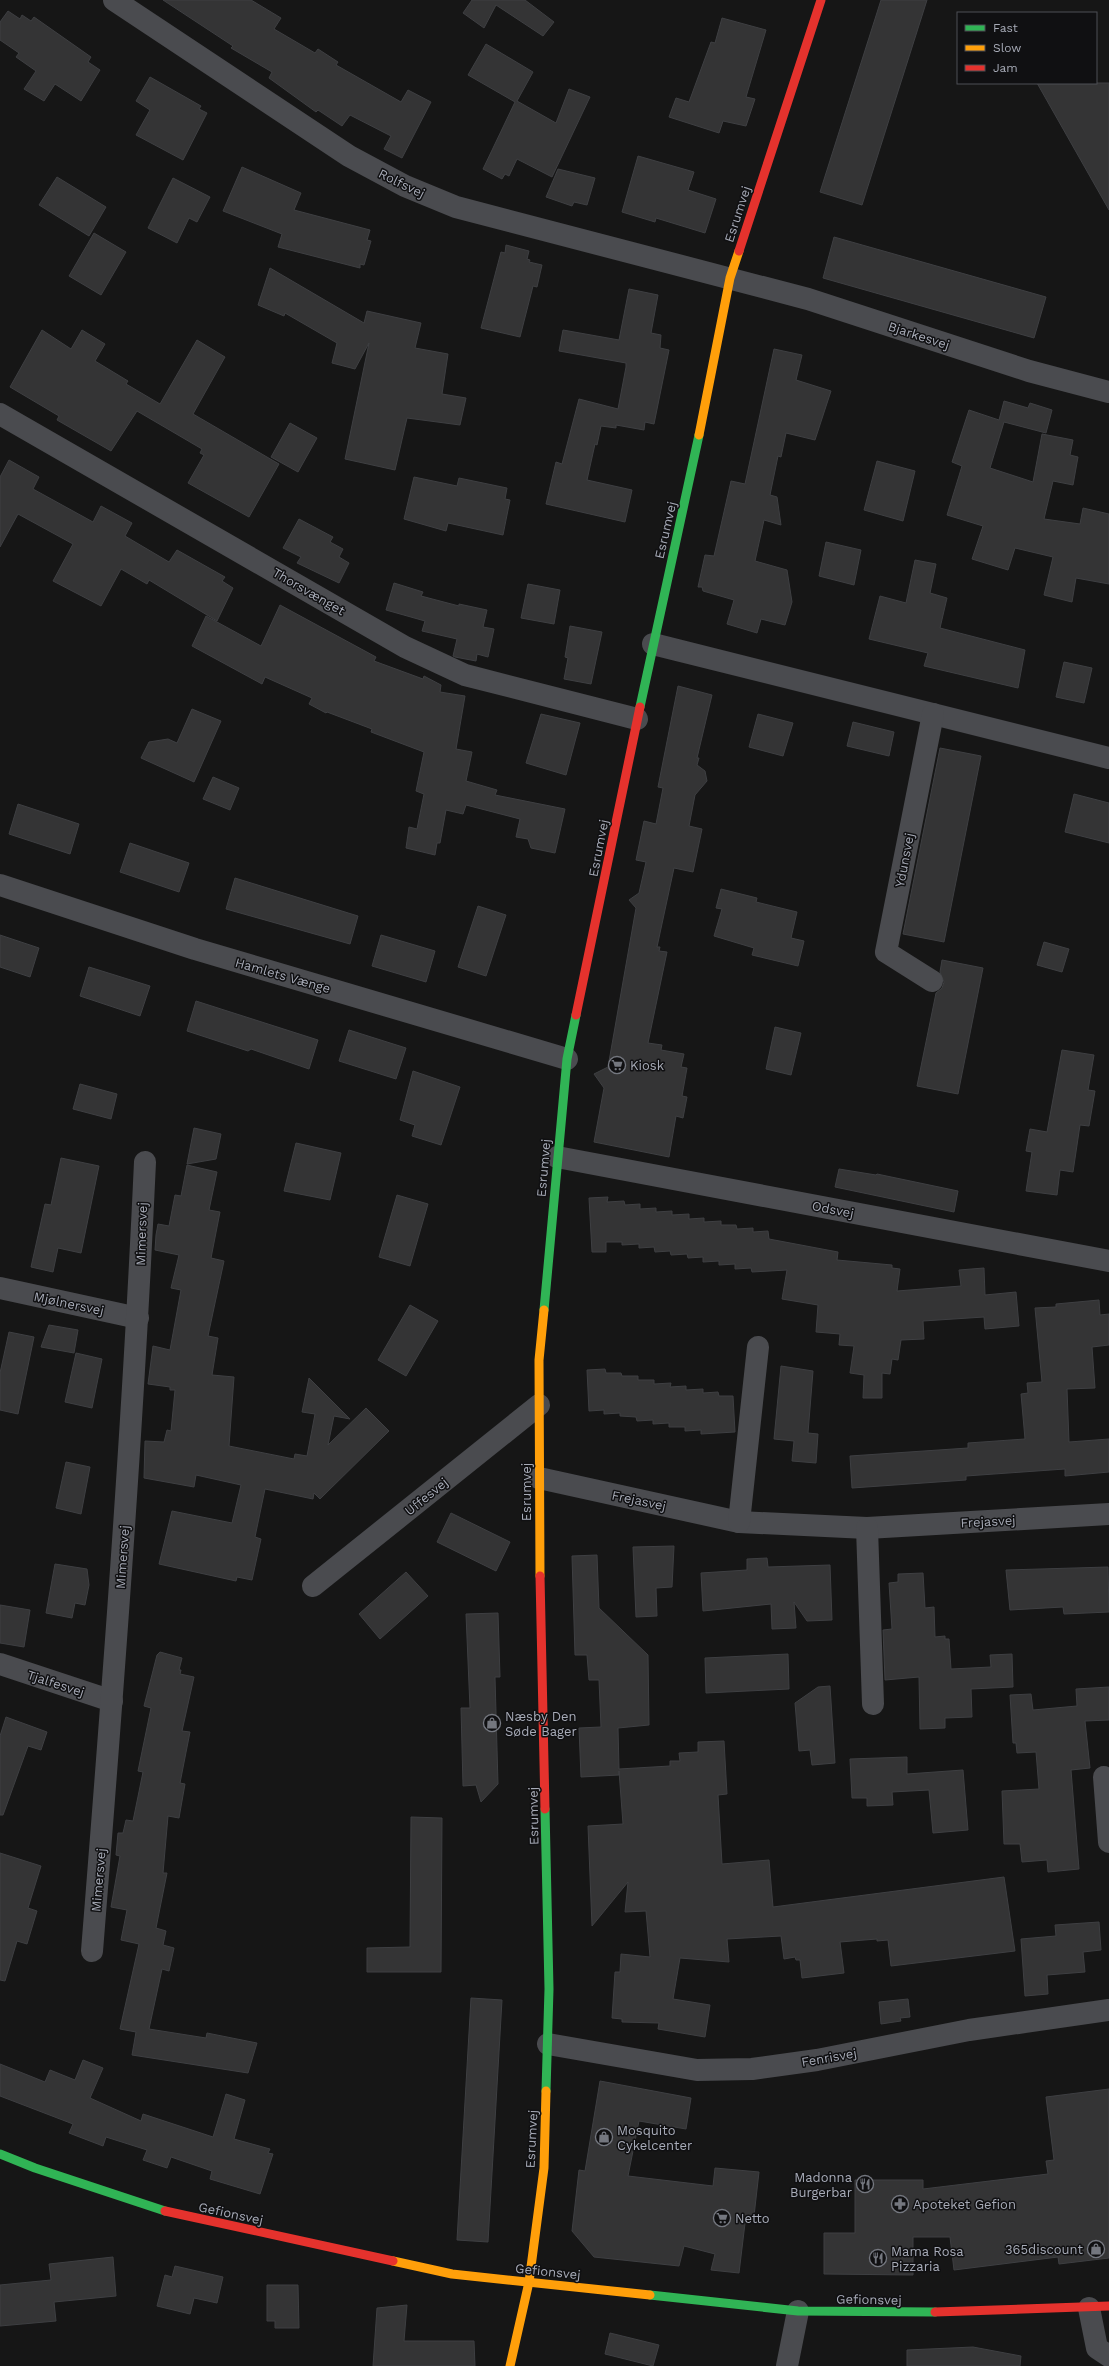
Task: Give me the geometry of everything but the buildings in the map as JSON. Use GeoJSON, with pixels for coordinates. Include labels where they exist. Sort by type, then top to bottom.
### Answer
{"type":"FeatureCollection","features":[{"type":"Feature","properties":{"kind":"street","name":"Rolfsvej"},"geometry":{"type":"LineString","coordinates":[[114,0],[349,156],[405,186],[456,207],[730,278]]}},
{"type":"Feature","properties":{"kind":"street","name":"Esrumvej"},"geometry":{"type":"LineString","coordinates":[[510,2366],[529,2282],[544,2168],[548,2044],[539,1478],[539,1360],[567,1059],[637,719],[690,482],[730,278],[821,0]]}},
{"type":"Feature","properties":{"kind":"street","name":"Bjarkesvej"},"geometry":{"type":"LineString","coordinates":[[730,278],[808,299],[1029,371],[1109,392]]}},
{"type":"Feature","properties":{"kind":"street","name":"Thorsvænget"},"geometry":{"type":"LineString","coordinates":[[0,414],[412,650],[465,675],[637,719]]}},
{"type":"Feature","properties":{"kind":"street"},"geometry":{"type":"LineString","coordinates":[[653,644],[1109,758]]}},
{"type":"Feature","properties":{"kind":"street","name":"Ydunsvej"},"geometry":{"type":"LineString","coordinates":[[932,981],[886,952],[933,714]]}},
{"type":"Feature","properties":{"kind":"street","name":"Hamlets Vænge"},"geometry":{"type":"LineString","coordinates":[[0,885],[195,949],[567,1059]]}},
{"type":"Feature","properties":{"kind":"street","name":"Odsvej"},"geometry":{"type":"LineString","coordinates":[[557,1157],[1109,1261]]}},
{"type":"Feature","properties":{"kind":"street","name":"Mimersvej"},"geometry":{"type":"LineString","coordinates":[[92,1951],[112,1701],[138,1318],[144,1162]]}},
{"type":"Feature","properties":{"kind":"street","name":"Mjølnersvej"},"geometry":{"type":"LineString","coordinates":[[0,1288],[138,1318]]}},
{"type":"Feature","properties":{"kind":"street"},"geometry":{"type":"LineString","coordinates":[[739,1522],[758,1347]]}},
{"type":"Feature","properties":{"kind":"street","name":"Uffesvej"},"geometry":{"type":"LineString","coordinates":[[313,1586],[539,1405]]}},
{"type":"Feature","properties":{"kind":"street","name":"Frejasvej"},"geometry":{"type":"LineString","coordinates":[[539,1478],[739,1522],[867,1528],[1109,1514]]}},
{"type":"Feature","properties":{"kind":"street"},"geometry":{"type":"LineString","coordinates":[[867,1528],[873,1704]]}},
{"type":"Feature","properties":{"kind":"street","name":"Tjalfesvej"},"geometry":{"type":"LineString","coordinates":[[0,1664],[112,1701]]}},
{"type":"Feature","properties":{"kind":"street"},"geometry":{"type":"LineString","coordinates":[[1104,1777],[1109,1842]]}},
{"type":"Feature","properties":{"kind":"street","name":"Fenrisvej"},"geometry":{"type":"LineString","coordinates":[[548,2044],[697,2070],[752,2069],[817,2060],[969,2030],[1109,2010]]}},
{"type":"Feature","properties":{"kind":"street","name":"Gefionsvej"},"geometry":{"type":"LineString","coordinates":[[0,2154],[35,2168],[175,2214],[452,2274],[798,2311],[942,2312],[1099,2307]]}},
{"type":"Feature","properties":{"kind":"street"},"geometry":{"type":"LineString","coordinates":[[1099,2307],[1097,2348],[1109,2356]]}},
{"type":"Feature","properties":{"kind":"street"},"geometry":{"type":"LineString","coordinates":[[787,2366],[798,2311]]}},
{"type":"Feature","properties":{"kind":"traffic: fast"},"geometry":{"type":"LineString","coordinates":[[640,707],[699,435]]}},
{"type":"Feature","properties":{"kind":"traffic: fast"},"geometry":{"type":"LineString","coordinates":[[544,1310],[567,1059],[576,1015]]}},
{"type":"Feature","properties":{"kind":"traffic: fast"},"geometry":{"type":"LineString","coordinates":[[545,1809],[549,1989],[546,2091]]}},
{"type":"Feature","properties":{"kind":"traffic: fast"},"geometry":{"type":"LineString","coordinates":[[0,2154],[35,2168],[165,2211]]}},
{"type":"Feature","properties":{"kind":"traffic: fast"},"geometry":{"type":"LineString","coordinates":[[650,2295],[798,2311],[935,2312]]}},
{"type":"Feature","properties":{"kind":"traffic: slow"},"geometry":{"type":"LineString","coordinates":[[699,435],[730,278],[739,251]]}},
{"type":"Feature","properties":{"kind":"traffic: slow"},"geometry":{"type":"LineString","coordinates":[[540,1576],[539,1360],[544,1310]]}},
{"type":"Feature","properties":{"kind":"traffic: slow"},"geometry":{"type":"LineString","coordinates":[[510,2366],[529,2282],[544,2168],[546,2091]]}},
{"type":"Feature","properties":{"kind":"traffic: slow"},"geometry":{"type":"LineString","coordinates":[[393,2261],[452,2274],[650,2295]]}},
{"type":"Feature","properties":{"kind":"traffic: jam"},"geometry":{"type":"LineString","coordinates":[[739,251],[821,0]]}},
{"type":"Feature","properties":{"kind":"traffic: jam"},"geometry":{"type":"LineString","coordinates":[[576,1015],[640,707]]}},
{"type":"Feature","properties":{"kind":"traffic: jam"},"geometry":{"type":"LineString","coordinates":[[540,1576],[545,1809]]}},
{"type":"Feature","properties":{"kind":"traffic: jam"},"geometry":{"type":"LineString","coordinates":[[165,2211],[393,2261]]}},
{"type":"Feature","properties":{"kind":"traffic: jam"},"geometry":{"type":"LineString","coordinates":[[935,2312],[1109,2306]]}},
{"type":"Feature","properties":{"kind":"place","name":"Kiosk"},"geometry":{"type":"Point","coordinates":[617,1065]}},
{"type":"Feature","properties":{"kind":"place","name":"Næsby Den Søde Bager"},"geometry":{"type":"Point","coordinates":[492,1723]}},
{"type":"Feature","properties":{"kind":"place","name":"Mosquito Cykelcenter"},"geometry":{"type":"Point","coordinates":[604,2137]}},
{"type":"Feature","properties":{"kind":"place","name":"Madonna Burgerbar"},"geometry":{"type":"Point","coordinates":[865,2184]}},
{"type":"Feature","properties":{"kind":"place","name":"Apoteket Gefion"},"geometry":{"type":"Point","coordinates":[900,2204]}},
{"type":"Feature","properties":{"kind":"place","name":"Netto"},"geometry":{"type":"Point","coordinates":[722,2218]}},
{"type":"Feature","properties":{"kind":"place","name":"365discount"},"geometry":{"type":"Point","coordinates":[1096,2249]}},
{"type":"Feature","properties":{"kind":"place","name":"Mama Rosa Pizzaria"},"geometry":{"type":"Point","coordinates":[878,2258]}}]}
